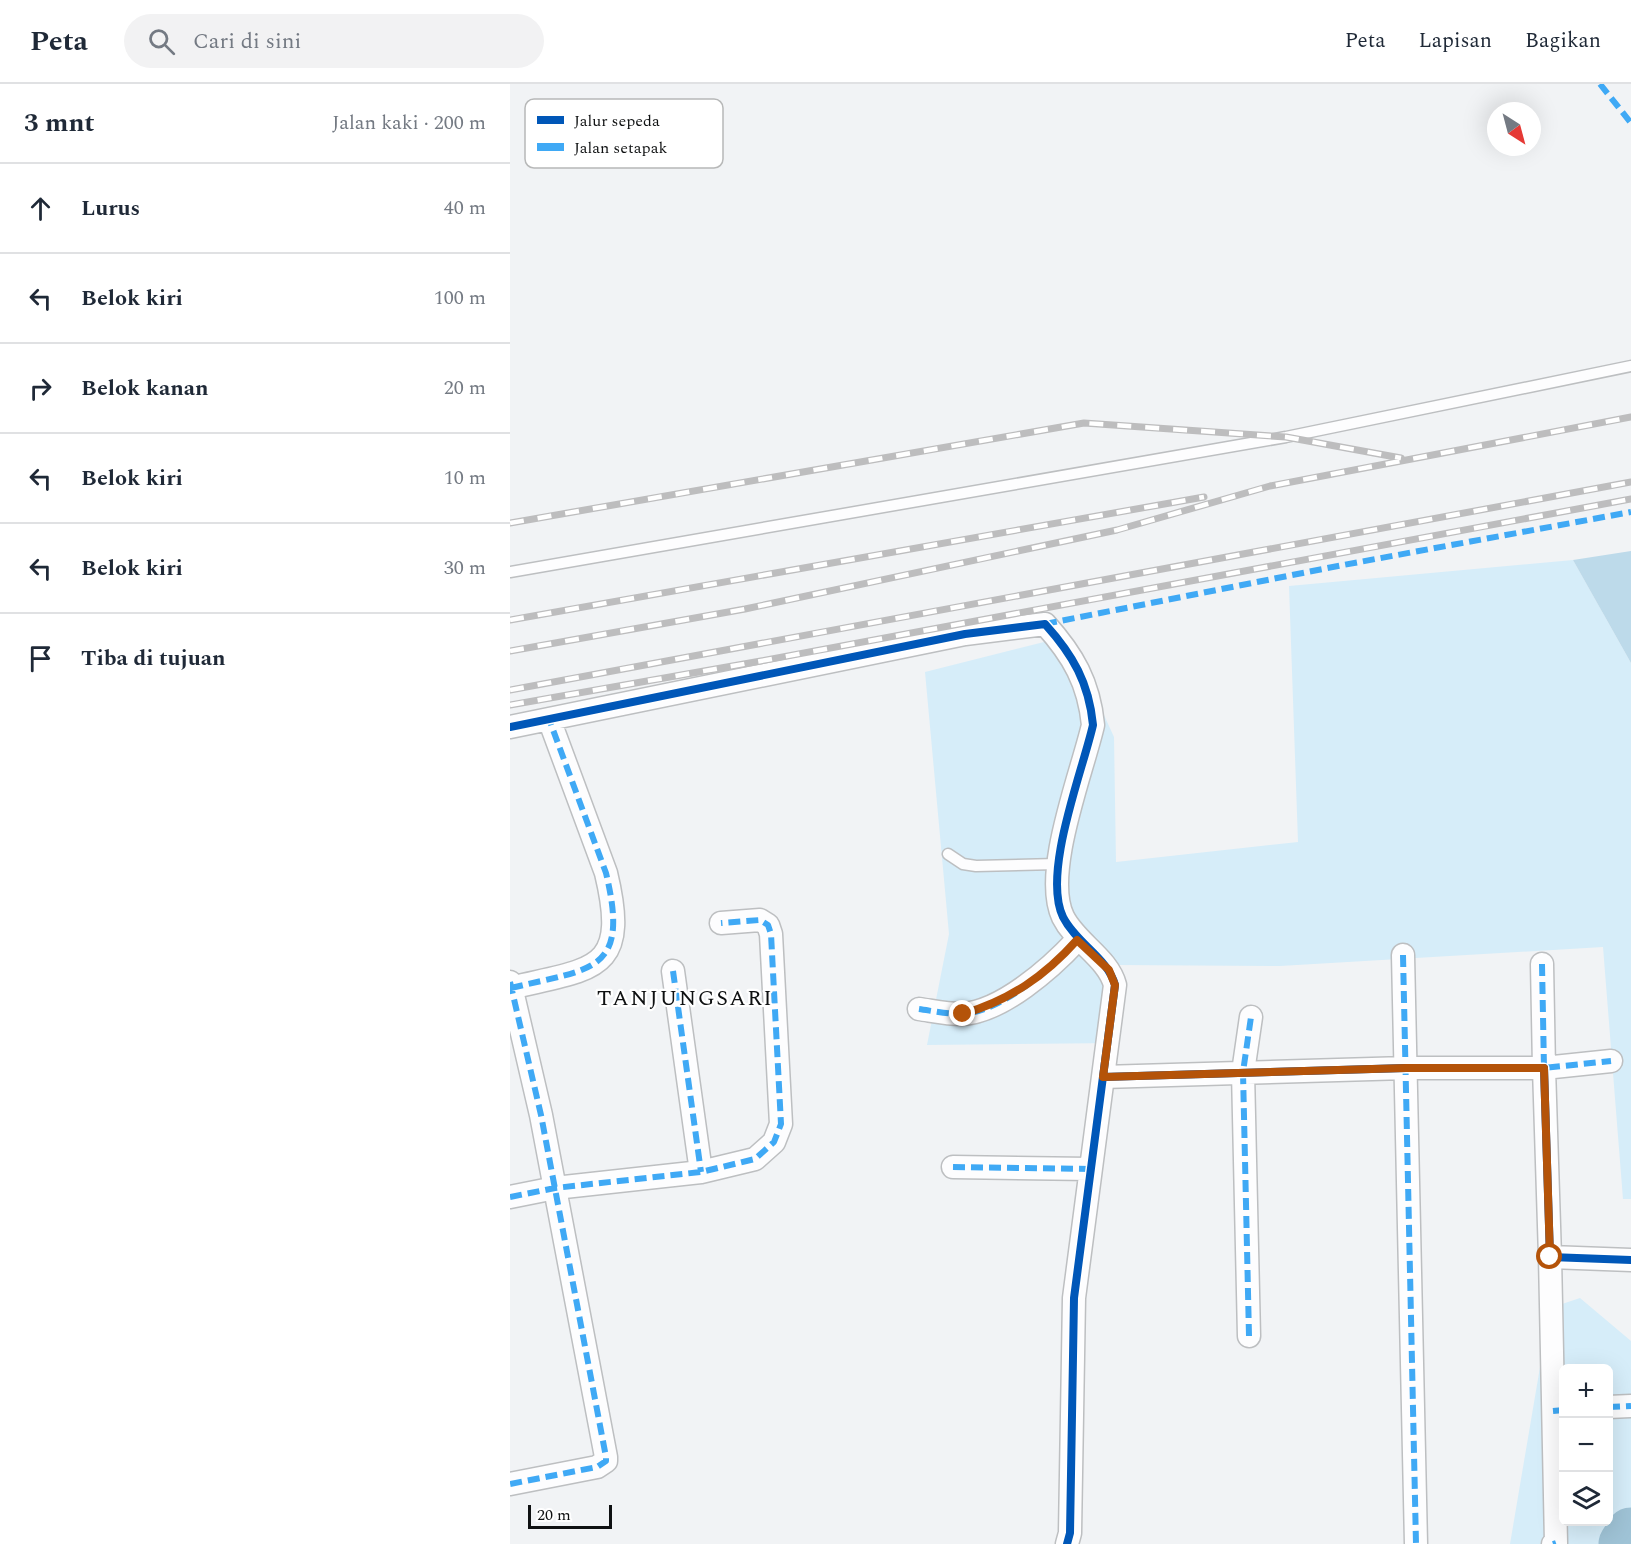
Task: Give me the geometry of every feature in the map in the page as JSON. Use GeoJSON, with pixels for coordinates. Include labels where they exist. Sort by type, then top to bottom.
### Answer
{"type":"FeatureCollection","features":[{"type":"Feature","properties":{"kind":"street"},"geometry":{"type":"LineString","coordinates":[[510,727],[965,633],[1045,624],[1071,655],[1082,674],[1091,702],[1093,725],[1057,864],[1059,906],[1077,940],[1109,970],[1115,985],[1074,1298],[1070,1533],[1067,1544]]}},
{"type":"Feature","properties":{"kind":"street"},"geometry":{"type":"LineString","coordinates":[[510,1484],[597,1467],[606,1461],[606,1448],[555,1188],[511,985],[585,970],[601,961],[610,945],[614,929],[611,894],[606,873],[549,720]]}},
{"type":"Feature","properties":{"kind":"street"},"geometry":{"type":"LineString","coordinates":[[510,1197],[555,1188],[701,1172],[759,1156],[774,1142],[781,1124],[771,934],[768,926],[760,920],[721,924]]}},
{"type":"Feature","properties":{"kind":"street"},"geometry":{"type":"LineString","coordinates":[[920,1009],[963,1014],[995,1003],[1019,992],[1038,978],[1077,940]]}},
{"type":"Feature","properties":{"kind":"street"},"geometry":{"type":"LineString","coordinates":[[1403,954],[1416,1544]]}},
{"type":"Feature","properties":{"kind":"street"},"geometry":{"type":"LineString","coordinates":[[1542,964],[1550,1257],[1558,1410],[1556,1543],[1553,1544]]}},
{"type":"Feature","properties":{"kind":"street"},"geometry":{"type":"LineString","coordinates":[[673,971],[701,1172]]}},
{"type":"Feature","properties":{"kind":"street"},"geometry":{"type":"LineString","coordinates":[[1250,1336],[1243,1072],[1251,1017]]}},
{"type":"Feature","properties":{"kind":"street"},"geometry":{"type":"LineString","coordinates":[[1103,1077],[1406,1068],[1544,1068],[1611,1061]]}},
{"type":"Feature","properties":{"kind":"street"},"geometry":{"type":"LineString","coordinates":[[953,1167],[1090,1168]]}},
{"type":"Feature","properties":{"kind":"street"},"geometry":{"type":"LineString","coordinates":[[1550,1257],[1631,1260]]}},
{"type":"Feature","properties":{"kind":"street"},"geometry":{"type":"LineString","coordinates":[[1613,1407],[1631,1406]]}},
{"type":"Feature","properties":{"kind":"lane"},"geometry":{"type":"LineString","coordinates":[[510,572],[1286,437],[1631,366]]}},
{"type":"Feature","properties":{"kind":"lane"},"geometry":{"type":"LineString","coordinates":[[948,854],[963,864],[976,866],[1057,864]]}},
{"type":"Feature","properties":{"kind":"shaded area"},"geometry":{"type":"Polygon","coordinates":[[[1631,551],[1631,663],[1573,560],[1631,551]]]}},
{"type":"Feature","properties":{"kind":"shaded area"},"geometry":{"type":"Polygon","coordinates":[[[1573,560],[1631,663],[1631,1199],[1623,1199],[1603,947],[1280,966],[1117,965],[1117,1043],[927,1045],[949,934],[925,672],[1068,636],[1114,737],[1116,862],[1298,842],[1289,586],[1573,560]]]}},
{"type":"Feature","properties":{"kind":"shaded area"},"geometry":{"type":"Polygon","coordinates":[[[1580,1298],[1631,1341],[1631,1544],[1510,1544],[1550,1308],[1580,1298]]]}},
{"type":"Feature","properties":{"kind":"waterway"},"geometry":{"type":"LineString","coordinates":[[1624,1544],[1631,1533]]}},
{"type":"Feature","properties":{"kind":"railway"},"geometry":{"type":"LineString","coordinates":[[510,651],[745,609],[1117,530],[1270,486],[1631,417]]}},
{"type":"Feature","properties":{"kind":"railway"},"geometry":{"type":"LineString","coordinates":[[510,523],[1084,423],[1286,437],[1401,458]]}},
{"type":"Feature","properties":{"kind":"railway"},"geometry":{"type":"LineString","coordinates":[[510,690],[1631,482]]}},
{"type":"Feature","properties":{"kind":"railway"},"geometry":{"type":"LineString","coordinates":[[510,620],[1204,497]]}},
{"type":"Feature","properties":{"kind":"railway"},"geometry":{"type":"LineString","coordinates":[[510,705],[761,661],[1631,499]]}},
{"type":"Feature","properties":{"kind":"marked path"},"geometry":{"type":"LineString","coordinates":[[1600,84],[1631,123]]}},
{"type":"Feature","properties":{"kind":"marked path"},"geometry":{"type":"LineString","coordinates":[[1045,624],[1343,565],[1631,512]]}},
{"type":"Feature","properties":{"kind":"marked path"},"geometry":{"type":"LineString","coordinates":[[511,988],[564,976],[583,969],[598,960],[608,948],[613,930],[612,906],[606,873],[549,719]]}},
{"type":"Feature","properties":{"kind":"marked path"},"geometry":{"type":"LineString","coordinates":[[510,1197],[555,1188],[701,1172],[755,1159],[774,1142],[781,1124],[771,934],[768,925],[760,920],[721,923]]}},
{"type":"Feature","properties":{"kind":"marked path"},"geometry":{"type":"LineString","coordinates":[[919,1009],[961,1014],[976,1012],[992,1006],[1025,987],[1077,940]]}},
{"type":"Feature","properties":{"kind":"marked path"},"geometry":{"type":"LineString","coordinates":[[1403,955],[1416,1544]]}},
{"type":"Feature","properties":{"kind":"marked path"},"geometry":{"type":"LineString","coordinates":[[1542,964],[1544,1068],[1611,1061]]}},
{"type":"Feature","properties":{"kind":"marked path"},"geometry":{"type":"LineString","coordinates":[[673,971],[701,1172]]}},
{"type":"Feature","properties":{"kind":"marked path"},"geometry":{"type":"LineString","coordinates":[[510,982],[541,1115],[606,1457],[606,1461],[597,1467],[510,1484]]}},
{"type":"Feature","properties":{"kind":"marked path"},"geometry":{"type":"LineString","coordinates":[[1249,1336],[1243,1072],[1251,1017]]}},
{"type":"Feature","properties":{"kind":"marked path"},"geometry":{"type":"LineString","coordinates":[[953,1167],[1090,1169]]}},
{"type":"Feature","properties":{"kind":"marked path"},"geometry":{"type":"LineString","coordinates":[[1613,1407],[1631,1406]]}},
{"type":"Feature","properties":{"kind":"marked path"},"geometry":{"type":"LineString","coordinates":[[1553,1411],[1559,1410]]}},
{"type":"Feature","properties":{"kind":"cycle path"},"geometry":{"type":"LineString","coordinates":[[510,727],[965,634],[1045,624],[1064,647],[1078,670],[1088,696],[1093,725],[1060,850],[1057,875],[1058,898],[1063,917],[1076,935],[1106,967],[1115,985],[1074,1298],[1070,1533],[1067,1544]]}},
{"type":"Feature","properties":{"kind":"cycle path"},"geometry":{"type":"LineString","coordinates":[[1103,1077],[1406,1068],[1544,1068],[1550,1257],[1631,1260]]}},
{"type":"Feature","properties":{"kind":"district","name":"TANJUNGSARI"},"geometry":{"type":"Point","coordinates":[685,997]}},
{"type":"Feature","properties":{"kind":"route"},"geometry":{"type":"LineString","coordinates":[[963,1014],[1019,992],[1062,957],[1077,940],[1109,970],[1113,975],[1115,985],[1103,1077],[1406,1068],[1544,1068],[1550,1257]]}}]}
